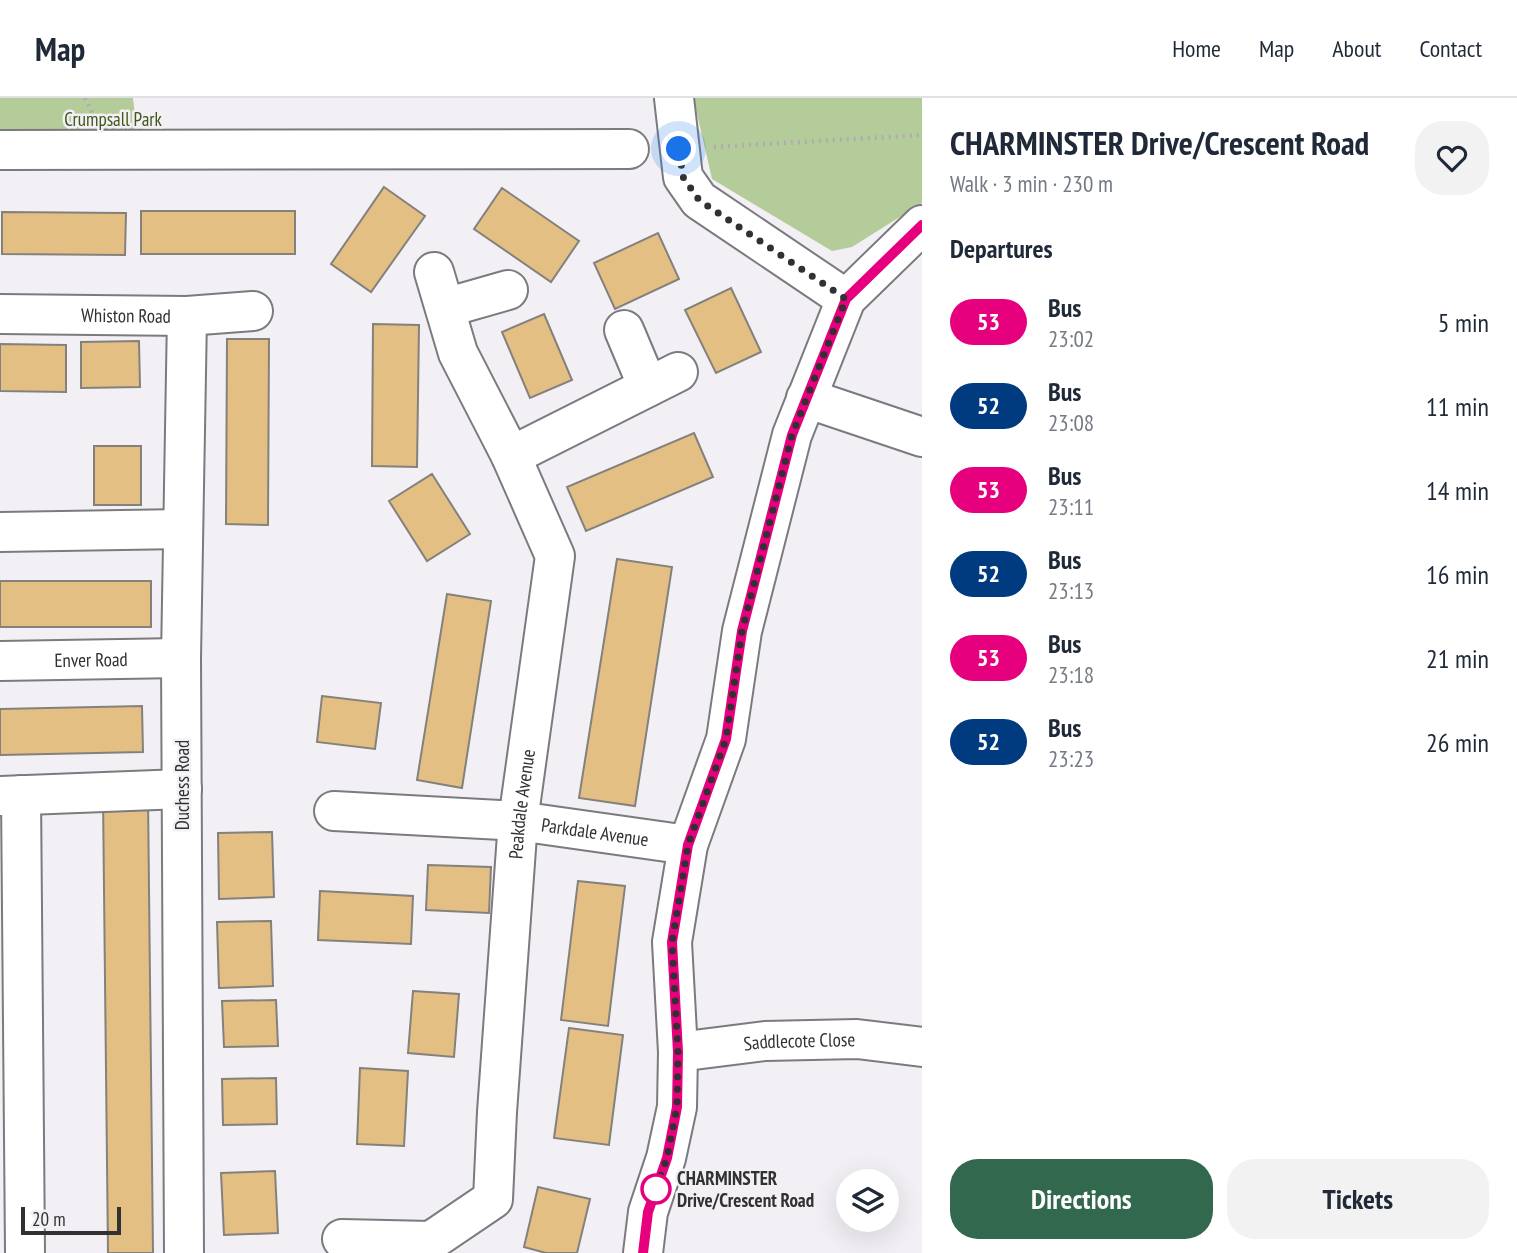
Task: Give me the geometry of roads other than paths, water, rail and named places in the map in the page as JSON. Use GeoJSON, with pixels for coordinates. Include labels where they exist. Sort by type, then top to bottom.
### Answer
{"type":"FeatureCollection","features":[{"type":"Feature","properties":{"kind":"street"},"geometry":{"type":"LineString","coordinates":[[674,98],[683,177],[699,200],[846,299]]}},
{"type":"Feature","properties":{"kind":"street"},"geometry":{"type":"LineString","coordinates":[[0,150],[629,149]]}},
{"type":"Feature","properties":{"kind":"street"},"geometry":{"type":"LineString","coordinates":[[643,1253],[648,1212],[667,1158],[677,1107],[678,1052],[672,942],[688,845],[726,739],[742,631],[792,435],[846,299],[922,225]]}},
{"type":"Feature","properties":{"kind":"street","name":"Peakdale Avenue"},"geometry":{"type":"LineString","coordinates":[[342,1239],[431,1241],[493,1199],[496,1112],[518,821],[555,556],[511,456],[458,353],[434,272]]}},
{"type":"Feature","properties":{"kind":"street"},"geometry":{"type":"LineString","coordinates":[[444,308],[508,290]]}},
{"type":"Feature","properties":{"kind":"street","name":"Whiston Road"},"geometry":{"type":"LineString","coordinates":[[0,314],[187,316],[253,311]]}},
{"type":"Feature","properties":{"kind":"street","name":"Duchess Road"},"geometry":{"type":"LineString","coordinates":[[184,1253],[181,658],[187,316]]}},
{"type":"Feature","properties":{"kind":"street"},"geometry":{"type":"LineString","coordinates":[[511,456],[663,380],[624,330]]}},
{"type":"Feature","properties":{"kind":"street"},"geometry":{"type":"LineString","coordinates":[[806,398],[922,436]]}},
{"type":"Feature","properties":{"kind":"street"},"geometry":{"type":"LineString","coordinates":[[0,532],[183,529]]}},
{"type":"Feature","properties":{"kind":"street","name":"Enver Road"},"geometry":{"type":"LineString","coordinates":[[0,661],[181,658]]}},
{"type":"Feature","properties":{"kind":"street"},"geometry":{"type":"LineString","coordinates":[[21,1250],[10,795],[182,789]]}},
{"type":"Feature","properties":{"kind":"street","name":"Parkdale Avenue"},"geometry":{"type":"LineString","coordinates":[[334,811],[518,821],[688,845]]}},
{"type":"Feature","properties":{"kind":"street","name":"Saddlecote Close"},"geometry":{"type":"LineString","coordinates":[[678,1052],[765,1041],[857,1040],[922,1046]]}},
{"type":"Feature","properties":{"kind":"place","name":"CHARMINSTER Drive/Crescent Road"},"geometry":{"type":"Point","coordinates":[656,1189]}},
{"type":"Feature","properties":{"kind":"park label","name":"Crumpsall Park"},"geometry":{"type":"Point","coordinates":[113,119]}}]}
